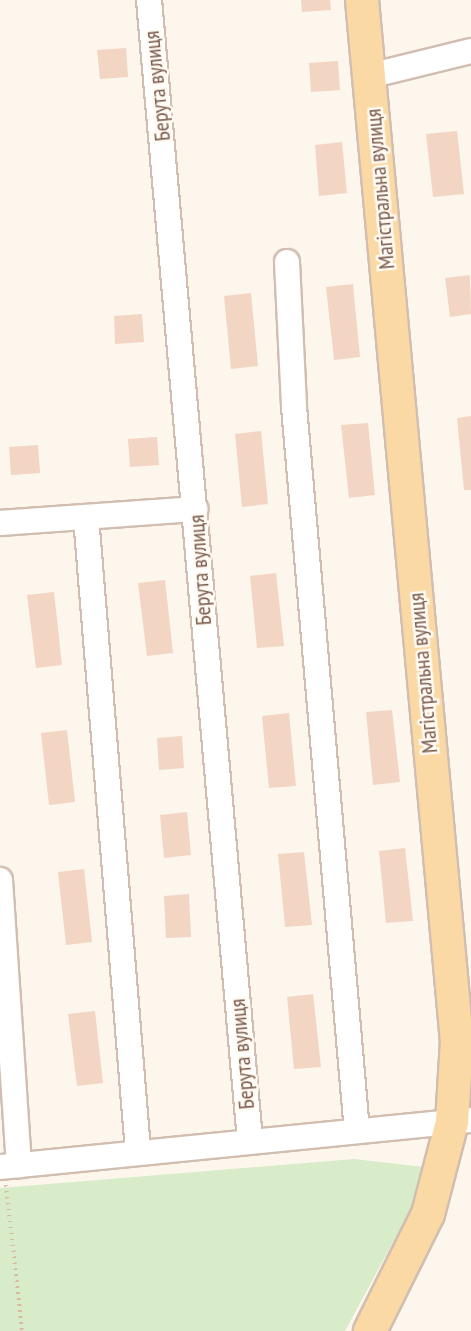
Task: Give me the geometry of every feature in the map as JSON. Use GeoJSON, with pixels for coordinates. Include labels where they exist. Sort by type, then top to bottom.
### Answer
{"type":"FeatureCollection","features":[{"type":"Feature","properties":{"kind":"main road","name":"Магістральна вулиця"},"geometry":{"type":"LineString","coordinates":[[362,0],[457,1041],[461,1121],[428,1214],[370,1331]]}},
{"type":"Feature","properties":{"kind":"street","name":"Берута вулиця"},"geometry":{"type":"LineString","coordinates":[[149,0],[196,509],[250,1140]]}},
{"type":"Feature","properties":{"kind":"street"},"geometry":{"type":"LineString","coordinates":[[369,76],[471,51]]}},
{"type":"Feature","properties":{"kind":"street"},"geometry":{"type":"LineString","coordinates":[[287,262],[294,407],[357,1131]]}},
{"type":"Feature","properties":{"kind":"street"},"geometry":{"type":"LineString","coordinates":[[0,523],[196,509]]}},
{"type":"Feature","properties":{"kind":"street"},"geometry":{"type":"LineString","coordinates":[[86,517],[138,1151]]}},
{"type":"Feature","properties":{"kind":"street"},"geometry":{"type":"LineString","coordinates":[[0,880],[7,1166],[138,1151],[461,1121]]}},
{"type":"Feature","properties":{"kind":"path"},"geometry":{"type":"LineString","coordinates":[[7,1166],[22,1331]]}},
{"type":"Feature","properties":{"kind":"green space"},"geometry":{"type":"Polygon","coordinates":[[[354,1159],[433,1168],[345,1331],[0,1331],[0,1188],[354,1159]]]}},
{"type":"Feature","properties":{"kind":"building"},"geometry":{"type":"Polygon","coordinates":[[[301,0],[330,0],[331,10],[302,12],[301,0]]]}},
{"type":"Feature","properties":{"kind":"building"},"geometry":{"type":"Polygon","coordinates":[[[126,48],[128,77],[100,79],[97,50],[126,48]]]}},
{"type":"Feature","properties":{"kind":"building"},"geometry":{"type":"Polygon","coordinates":[[[338,61],[340,90],[311,92],[309,63],[338,61]]]}},
{"type":"Feature","properties":{"kind":"building"},"geometry":{"type":"Polygon","coordinates":[[[457,131],[464,194],[433,197],[426,134],[457,131]]]}},
{"type":"Feature","properties":{"kind":"building"},"geometry":{"type":"Polygon","coordinates":[[[342,142],[347,193],[319,196],[315,145],[342,142]]]}},
{"type":"Feature","properties":{"kind":"building"},"geometry":{"type":"Polygon","coordinates":[[[470,275],[471,314],[450,317],[445,278],[470,275]]]}},
{"type":"Feature","properties":{"kind":"building"},"geometry":{"type":"Polygon","coordinates":[[[353,284],[360,357],[334,360],[326,287],[353,284]]]}},
{"type":"Feature","properties":{"kind":"building"},"geometry":{"type":"Polygon","coordinates":[[[251,293],[258,366],[231,369],[224,296],[251,293]]]}},
{"type":"Feature","properties":{"kind":"building"},"geometry":{"type":"Polygon","coordinates":[[[142,314],[144,342],[115,344],[114,316],[142,314]]]}},
{"type":"Feature","properties":{"kind":"building"},"geometry":{"type":"Polygon","coordinates":[[[471,416],[471,490],[464,490],[457,418],[471,416]]]}},
{"type":"Feature","properties":{"kind":"building"},"geometry":{"type":"Polygon","coordinates":[[[368,423],[375,495],[349,498],[341,425],[368,423]]]}},
{"type":"Feature","properties":{"kind":"building"},"geometry":{"type":"Polygon","coordinates":[[[261,431],[268,504],[242,507],[235,434],[261,431]]]}},
{"type":"Feature","properties":{"kind":"building"},"geometry":{"type":"Polygon","coordinates":[[[157,437],[159,465],[130,467],[128,439],[157,437]]]}},
{"type":"Feature","properties":{"kind":"building"},"geometry":{"type":"Polygon","coordinates":[[[38,445],[40,473],[11,475],[9,447],[38,445]]]}},
{"type":"Feature","properties":{"kind":"building"},"geometry":{"type":"Polygon","coordinates":[[[276,573],[284,646],[257,648],[250,576],[276,573]]]}},
{"type":"Feature","properties":{"kind":"building"},"geometry":{"type":"Polygon","coordinates":[[[165,580],[173,653],[147,656],[138,583],[165,580]]]}},
{"type":"Feature","properties":{"kind":"building"},"geometry":{"type":"Polygon","coordinates":[[[54,592],[62,665],[36,668],[27,595],[54,592]]]}},
{"type":"Feature","properties":{"kind":"building"},"geometry":{"type":"Polygon","coordinates":[[[392,710],[400,782],[373,785],[366,712],[392,710]]]}},
{"type":"Feature","properties":{"kind":"building"},"geometry":{"type":"Polygon","coordinates":[[[289,713],[296,786],[269,788],[262,716],[289,713]]]}},
{"type":"Feature","properties":{"kind":"building"},"geometry":{"type":"Polygon","coordinates":[[[67,730],[75,802],[49,805],[41,733],[67,730]]]}},
{"type":"Feature","properties":{"kind":"building"},"geometry":{"type":"Polygon","coordinates":[[[182,736],[184,768],[159,770],[157,738],[182,736]]]}},
{"type":"Feature","properties":{"kind":"building"},"geometry":{"type":"Polygon","coordinates":[[[187,812],[191,855],[164,858],[160,815],[187,812]]]}},
{"type":"Feature","properties":{"kind":"building"},"geometry":{"type":"Polygon","coordinates":[[[405,848],[413,921],[386,923],[379,851],[405,848]]]}},
{"type":"Feature","properties":{"kind":"building"},"geometry":{"type":"Polygon","coordinates":[[[304,852],[312,925],[285,927],[278,854],[304,852]]]}},
{"type":"Feature","properties":{"kind":"building"},"geometry":{"type":"Polygon","coordinates":[[[84,869],[92,942],[66,945],[58,872],[84,869]]]}},
{"type":"Feature","properties":{"kind":"building"},"geometry":{"type":"Polygon","coordinates":[[[189,894],[191,937],[166,938],[164,896],[189,894]]]}},
{"type":"Feature","properties":{"kind":"building"},"geometry":{"type":"Polygon","coordinates":[[[313,994],[321,1067],[294,1069],[287,997],[313,994]]]}},
{"type":"Feature","properties":{"kind":"building"},"geometry":{"type":"Polygon","coordinates":[[[95,1011],[103,1083],[77,1086],[68,1014],[95,1011]]]}}]}
